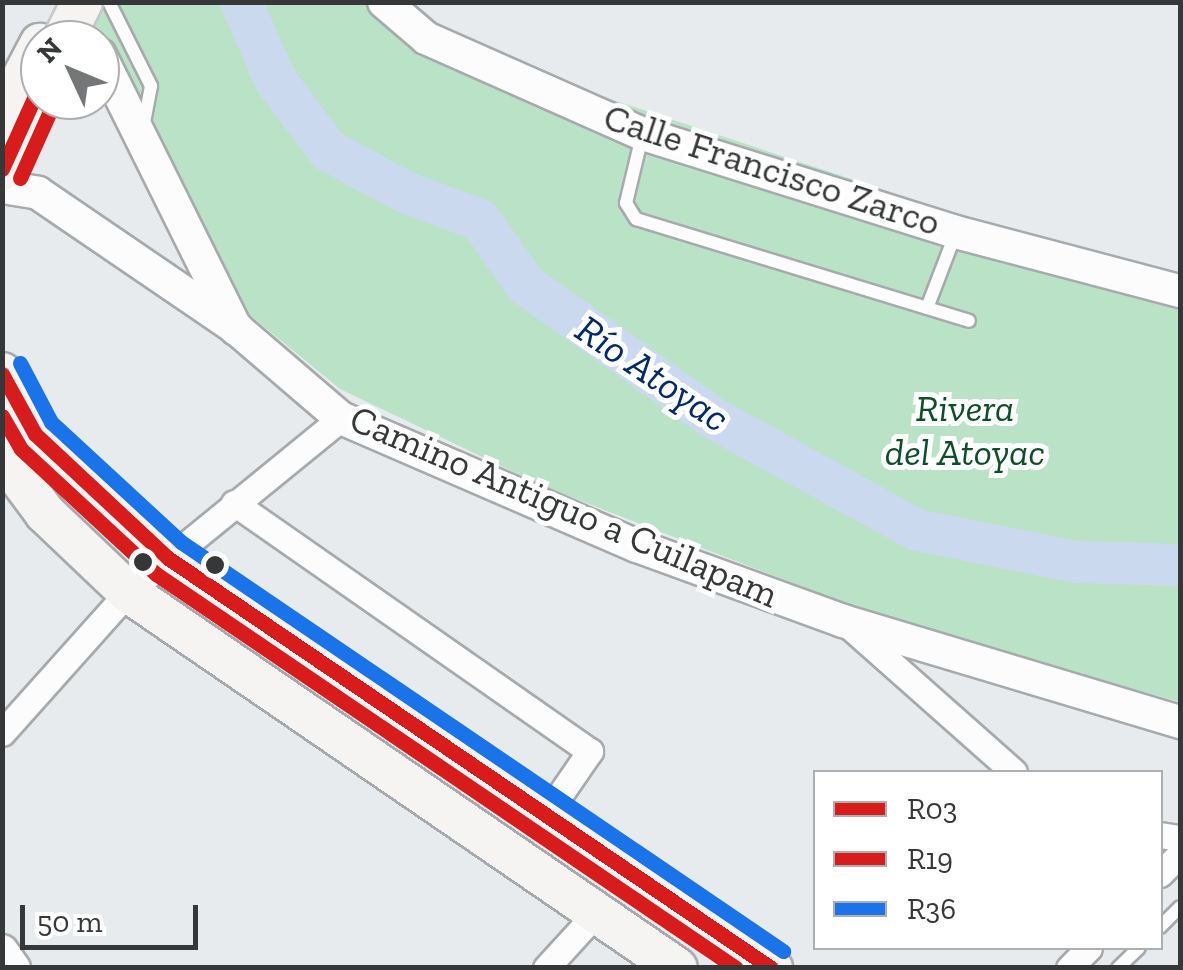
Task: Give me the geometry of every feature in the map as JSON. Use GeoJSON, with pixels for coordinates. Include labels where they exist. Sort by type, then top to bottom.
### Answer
{"type":"FeatureCollection","features":[{"type":"Feature","properties":{"kind":"main road"},"geometry":{"type":"LineString","coordinates":[[2,170],[20,107]]}},
{"type":"Feature","properties":{"kind":"main road"},"geometry":{"type":"LineString","coordinates":[[2,373],[34,434],[168,558],[772,968]]}},
{"type":"Feature","properties":{"kind":"main road"},"geometry":{"type":"LineString","coordinates":[[2,455],[45,513],[128,592],[677,968]]}},
{"type":"Feature","properties":{"kind":"street","name":"Calle Francisco Zarco"},"geometry":{"type":"LineString","coordinates":[[384,2],[426,38],[643,134],[956,232],[1180,291]]}},
{"type":"Feature","properties":{"kind":"street"},"geometry":{"type":"LineString","coordinates":[[120,94],[236,329]]}},
{"type":"Feature","properties":{"kind":"street","name":"Camino Antiguo a Cuilapam"},"geometry":{"type":"LineString","coordinates":[[2,186],[38,194],[236,329],[341,418],[637,546],[843,621],[1180,722]]}},
{"type":"Feature","properties":{"kind":"street"},"geometry":{"type":"LineString","coordinates":[[2,733],[128,592],[341,418]]}},
{"type":"Feature","properties":{"kind":"street"},"geometry":{"type":"LineString","coordinates":[[234,502],[590,751],[546,814]]}},
{"type":"Feature","properties":{"kind":"street"},"geometry":{"type":"LineString","coordinates":[[843,621],[1012,770]]}},
{"type":"Feature","properties":{"kind":"street"},"geometry":{"type":"LineString","coordinates":[[546,968],[598,911]]}},
{"type":"Feature","properties":{"kind":"street"},"geometry":{"type":"LineString","coordinates":[[2,950],[14,968]]}},
{"type":"Feature","properties":{"kind":"lane"},"geometry":{"type":"LineString","coordinates":[[109,2],[150,86],[142,136]]}},
{"type":"Feature","properties":{"kind":"lane"},"geometry":{"type":"LineString","coordinates":[[643,134],[626,203],[636,219],[970,321]]}},
{"type":"Feature","properties":{"kind":"lane"},"geometry":{"type":"LineString","coordinates":[[928,308],[956,232]]}},
{"type":"Feature","properties":{"kind":"lane"},"geometry":{"type":"LineString","coordinates":[[1118,968],[1137,950]]}},
{"type":"Feature","properties":{"kind":"green space","name":"Rivera del Atoyac"},"geometry":{"type":"Polygon","coordinates":[[[71,3],[387,3],[426,38],[1180,288],[1180,702],[901,625],[545,487],[340,389],[234,302],[120,77],[120,20],[91,20],[71,3]]]}},
{"type":"Feature","properties":{"kind":"waterway","name":"Río Atoyac"},"geometry":{"type":"LineString","coordinates":[[241,2],[276,81],[329,151],[405,192],[480,220],[526,285],[713,418],[917,530],[1076,562],[1180,565]]}},
{"type":"Feature","properties":{"kind":"transit line","name":"R03"},"geometry":{"type":"LineString","coordinates":[[2,169],[24,120]]}},
{"type":"Feature","properties":{"kind":"transit line","name":"R19"},"geometry":{"type":"LineString","coordinates":[[20,178],[46,120]]}},
{"type":"Feature","properties":{"kind":"transit line","name":"R36"},"geometry":{"type":"LineString","coordinates":[[20,363],[51,422],[181,542],[783,951]]}},
{"type":"Feature","properties":{"kind":"transit line","name":"R03"},"geometry":{"type":"LineString","coordinates":[[2,374],[35,434],[168,558],[771,968]]}},
{"type":"Feature","properties":{"kind":"transit line","name":"R19"},"geometry":{"type":"LineString","coordinates":[[2,416],[21,449],[156,574],[736,968]]}}]}
